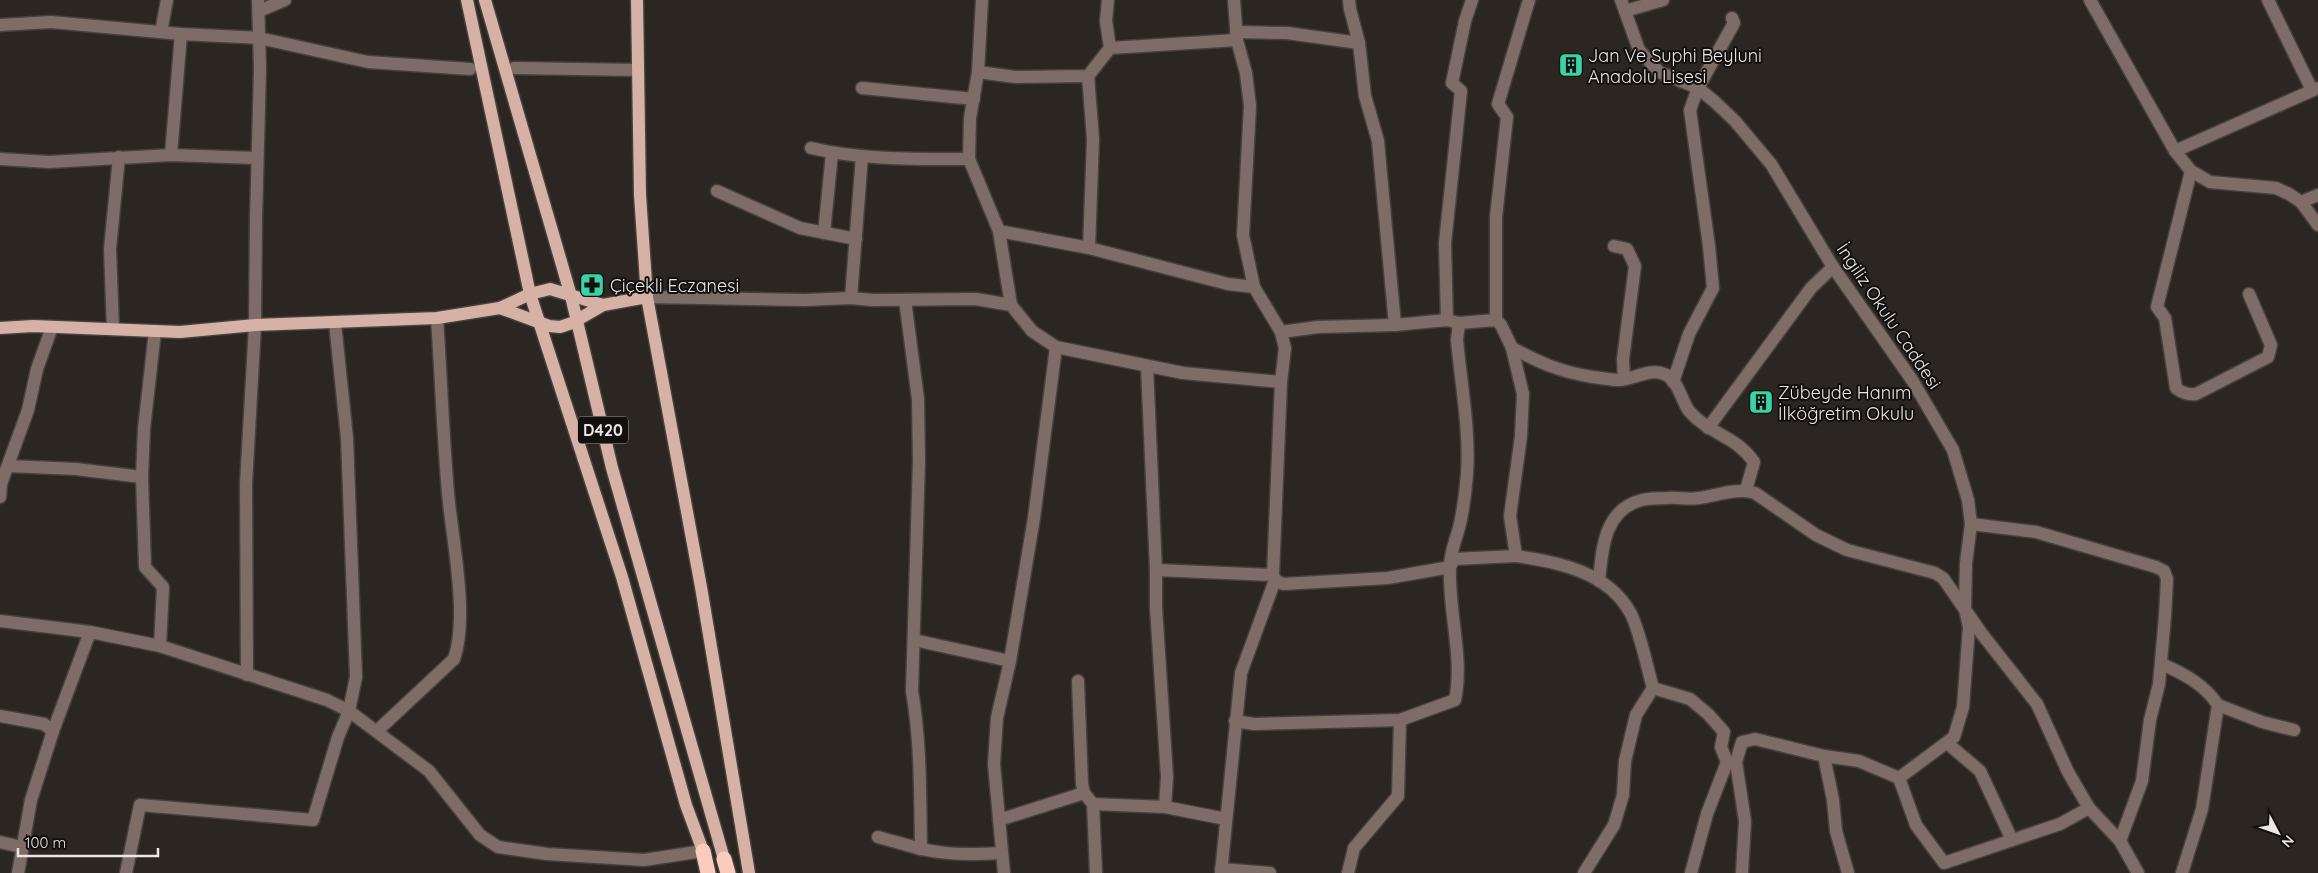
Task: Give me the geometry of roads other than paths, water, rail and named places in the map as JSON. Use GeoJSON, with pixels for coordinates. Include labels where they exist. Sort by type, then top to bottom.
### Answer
{"type":"FeatureCollection","features":[{"type":"Feature","properties":{"kind":"highway"},"geometry":{"type":"LineString","coordinates":[[703,852],[708,873]]}},
{"type":"Feature","properties":{"kind":"main road"},"geometry":{"type":"LineString","coordinates":[[468,0],[530,294],[622,577],[686,805],[703,852]]}},
{"type":"Feature","properties":{"kind":"main road","name":"D420"},"geometry":{"type":"LineString","coordinates":[[485,0],[571,296],[612,468],[726,866]]}},
{"type":"Feature","properties":{"kind":"main road"},"geometry":{"type":"LineString","coordinates":[[637,0],[640,195],[647,296],[701,587],[750,873]]}},
{"type":"Feature","properties":{"kind":"main road"},"geometry":{"type":"LineString","coordinates":[[0,328],[52,327],[180,332],[255,325],[437,318],[500,308],[530,294],[550,289],[603,305]]}},
{"type":"Feature","properties":{"kind":"main road"},"geometry":{"type":"LineString","coordinates":[[500,308],[549,326],[560,327],[603,305],[647,296]]}},
{"type":"Feature","properties":{"kind":"street"},"geometry":{"type":"LineString","coordinates":[[161,32],[167,0]]}},
{"type":"Feature","properties":{"kind":"street"},"geometry":{"type":"LineString","coordinates":[[247,675],[246,484],[255,325],[260,69],[258,6],[285,0]]}},
{"type":"Feature","properties":{"kind":"street"},"geometry":{"type":"LineString","coordinates":[[982,0],[978,72],[970,118],[969,159],[999,231],[1011,305],[1032,331],[1056,347],[1183,373],[1281,382]]}},
{"type":"Feature","properties":{"kind":"street"},"geometry":{"type":"LineString","coordinates":[[1108,0],[1106,22],[1110,48]]}},
{"type":"Feature","properties":{"kind":"street"},"geometry":{"type":"LineString","coordinates":[[1234,0],[1237,36],[1246,73],[1250,106],[1242,235],[1254,287],[1281,332],[1285,348],[1281,382],[1274,578],[1242,672],[1235,721],[1221,871],[1270,873]]}},
{"type":"Feature","properties":{"kind":"street"},"geometry":{"type":"LineString","coordinates":[[1349,0],[1360,43],[1365,96],[1378,141],[1395,325]]}},
{"type":"Feature","properties":{"kind":"street"},"geometry":{"type":"LineString","coordinates":[[1235,721],[1254,724],[1400,720],[1455,700],[1458,670],[1453,633],[1450,567],[1452,548],[1461,520],[1467,475],[1467,436],[1445,243],[1461,91],[1452,83],[1465,21],[1472,0]]}},
{"type":"Feature","properties":{"kind":"street"},"geometry":{"type":"LineString","coordinates":[[1516,556],[1510,516],[1523,394],[1512,348],[1501,325],[1496,320],[1496,217],[1507,117],[1498,104],[1529,0]]}},
{"type":"Feature","properties":{"kind":"street"},"geometry":{"type":"LineString","coordinates":[[1623,6],[1663,0]]}},
{"type":"Feature","properties":{"kind":"street"},"geometry":{"type":"LineString","coordinates":[[2090,0],[2176,151],[2190,171],[2210,182],[2276,188],[2301,202],[2318,225]]}},
{"type":"Feature","properties":{"kind":"street"},"geometry":{"type":"LineString","coordinates":[[2176,151],[2315,89],[2268,0]]}},
{"type":"Feature","properties":{"kind":"street","name":"İngiliz Okulu Caddesi"},"geometry":{"type":"LineString","coordinates":[[1623,6],[1639,50],[1659,72],[1698,88],[1735,121],[1757,145],[1771,164],[1833,267],[1912,380],[1953,450],[1968,500],[1971,524],[1966,563],[1965,609],[1969,627],[1963,708],[1954,737],[1899,778]]}},
{"type":"Feature","properties":{"kind":"street"},"geometry":{"type":"LineString","coordinates":[[1673,382],[1689,334],[1713,288],[1710,246],[1690,110],[1698,88],[1734,22],[1732,18]]}},
{"type":"Feature","properties":{"kind":"street"},"geometry":{"type":"LineString","coordinates":[[0,25],[51,22],[181,34],[258,38],[368,62],[470,69]]}},
{"type":"Feature","properties":{"kind":"street"},"geometry":{"type":"LineString","coordinates":[[1089,248],[1093,139],[1088,76],[1110,48],[1287,33],[1360,43]]}},
{"type":"Feature","properties":{"kind":"street"},"geometry":{"type":"LineString","coordinates":[[171,155],[181,34]]}},
{"type":"Feature","properties":{"kind":"street"},"geometry":{"type":"LineString","coordinates":[[514,68],[638,70]]}},
{"type":"Feature","properties":{"kind":"street"},"geometry":{"type":"LineString","coordinates":[[978,72],[1015,76],[1088,76]]}},
{"type":"Feature","properties":{"kind":"street"},"geometry":{"type":"LineString","coordinates":[[862,88],[974,99]]}},
{"type":"Feature","properties":{"kind":"street"},"geometry":{"type":"LineString","coordinates":[[811,148],[832,153],[862,156],[915,159],[969,159]]}},
{"type":"Feature","properties":{"kind":"street"},"geometry":{"type":"LineString","coordinates":[[824,233],[832,153]]}},
{"type":"Feature","properties":{"kind":"street"},"geometry":{"type":"LineString","coordinates":[[0,159],[49,162],[171,155],[257,158]]}},
{"type":"Feature","properties":{"kind":"street"},"geometry":{"type":"LineString","coordinates":[[851,298],[862,156]]}},
{"type":"Feature","properties":{"kind":"street"},"geometry":{"type":"LineString","coordinates":[[113,329],[110,249],[119,157]]}},
{"type":"Feature","properties":{"kind":"street"},"geometry":{"type":"LineString","coordinates":[[2190,171],[2157,307],[2166,318],[2176,388],[2179,391],[2187,394],[2196,394],[2268,357],[2271,345],[2249,294]]}},
{"type":"Feature","properties":{"kind":"street"},"geometry":{"type":"LineString","coordinates":[[717,191],[782,222],[856,239]]}},
{"type":"Feature","properties":{"kind":"street"},"geometry":{"type":"LineString","coordinates":[[2301,202],[2318,195]]}},
{"type":"Feature","properties":{"kind":"street"},"geometry":{"type":"LineString","coordinates":[[999,231],[1089,248],[1228,284],[1254,287]]}},
{"type":"Feature","properties":{"kind":"street"},"geometry":{"type":"LineString","coordinates":[[1614,246],[1627,249],[1635,266],[1623,359],[1624,379]]}},
{"type":"Feature","properties":{"kind":"street"},"geometry":{"type":"LineString","coordinates":[[1708,428],[1811,288],[1833,267]]}},
{"type":"Feature","properties":{"kind":"street"},"geometry":{"type":"LineString","coordinates":[[647,296],[805,300],[851,298],[905,300],[976,299],[1011,305]]}},
{"type":"Feature","properties":{"kind":"street"},"geometry":{"type":"LineString","coordinates":[[905,300],[918,408],[919,461],[912,691],[918,730],[921,848]]}},
{"type":"Feature","properties":{"kind":"street"},"geometry":{"type":"LineString","coordinates":[[377,731],[454,659],[459,643],[460,613],[448,491],[437,318]]}},
{"type":"Feature","properties":{"kind":"street"},"geometry":{"type":"LineString","coordinates":[[1281,332],[1318,327],[1496,320]]}},
{"type":"Feature","properties":{"kind":"street"},"geometry":{"type":"LineString","coordinates":[[126,873],[140,805],[313,820],[338,736],[349,711],[356,677],[347,438],[335,323]]}},
{"type":"Feature","properties":{"kind":"street"},"geometry":{"type":"LineString","coordinates":[[0,497],[1,484],[28,410],[37,369],[52,327]]}},
{"type":"Feature","properties":{"kind":"street"},"geometry":{"type":"LineString","coordinates":[[155,331],[144,429],[142,477],[145,567],[163,588],[160,646]]}},
{"type":"Feature","properties":{"kind":"street"},"geometry":{"type":"LineString","coordinates":[[1004,873],[994,764],[997,718],[1010,661],[1034,518],[1056,347]]}},
{"type":"Feature","properties":{"kind":"street"},"geometry":{"type":"LineString","coordinates":[[1512,348],[1555,369],[1591,376],[1624,379],[1653,372],[1664,373],[1673,382],[1688,409],[1708,428],[1738,443],[1754,462],[1746,490]]}},
{"type":"Feature","properties":{"kind":"street"},"geometry":{"type":"LineString","coordinates":[[1147,366],[1156,607],[1167,778],[1165,807]]}},
{"type":"Feature","properties":{"kind":"street"},"geometry":{"type":"LineString","coordinates":[[8,466],[76,469],[142,477]]}},
{"type":"Feature","properties":{"kind":"street"},"geometry":{"type":"LineString","coordinates":[[1599,581],[1604,537],[1612,522],[1628,505],[1642,500],[1671,497],[1696,499],[1746,490],[1755,493],[1816,535],[1847,550],[1935,573],[1948,584],[1982,634],[2037,704],[2068,772],[2089,808],[2120,841],[2138,873]]}},
{"type":"Feature","properties":{"kind":"street"},"geometry":{"type":"LineString","coordinates":[[1971,524],[2036,532],[2164,571],[2167,579],[2162,664],[2150,720],[2142,781],[2120,841]]}},
{"type":"Feature","properties":{"kind":"street"},"geometry":{"type":"LineString","coordinates":[[1450,567],[1454,559],[1516,556],[1553,561],[1581,570],[1599,581],[1616,595],[1631,614],[1653,688],[1636,715],[1624,761],[1623,795],[1614,825],[1584,873]]}},
{"type":"Feature","properties":{"kind":"street"},"geometry":{"type":"LineString","coordinates":[[1156,570],[1274,578],[1283,584],[1388,578],[1450,567]]}},
{"type":"Feature","properties":{"kind":"street"},"geometry":{"type":"LineString","coordinates":[[0,621],[90,632],[160,646],[327,700],[349,711],[429,771],[480,835],[498,847],[547,854],[644,860],[703,852]]}},
{"type":"Feature","properties":{"kind":"street"},"geometry":{"type":"LineString","coordinates":[[18,873],[31,800],[53,731],[90,632]]}},
{"type":"Feature","properties":{"kind":"street"},"geometry":{"type":"LineString","coordinates":[[914,640],[1010,661]]}},
{"type":"Feature","properties":{"kind":"street"},"geometry":{"type":"LineString","coordinates":[[2162,664],[2193,678],[2213,696],[2218,705],[2202,809],[2182,873]]}},
{"type":"Feature","properties":{"kind":"street"},"geometry":{"type":"LineString","coordinates":[[1078,681],[1084,793],[1093,804],[1096,873]]}},
{"type":"Feature","properties":{"kind":"street"},"geometry":{"type":"LineString","coordinates":[[1653,688],[1690,699],[1708,714],[1724,732],[1721,747],[1732,762],[1745,821],[1742,873]]}},
{"type":"Feature","properties":{"kind":"street"},"geometry":{"type":"LineString","coordinates":[[2218,705],[2262,722],[2294,730]]}},
{"type":"Feature","properties":{"kind":"street"},"geometry":{"type":"LineString","coordinates":[[0,716],[44,724],[53,731]]}},
{"type":"Feature","properties":{"kind":"street"},"geometry":{"type":"LineString","coordinates":[[1348,873],[1354,848],[1398,796],[1400,720]]}},
{"type":"Feature","properties":{"kind":"street"},"geometry":{"type":"LineString","coordinates":[[1691,873],[1707,814],[1742,742],[1755,739],[1824,756],[1859,761],[1899,778],[1916,824],[1944,863],[2060,824],[2089,808]]}},
{"type":"Feature","properties":{"kind":"street"},"geometry":{"type":"LineString","coordinates":[[1947,743],[1980,771],[2012,840]]}},
{"type":"Feature","properties":{"kind":"street"},"geometry":{"type":"LineString","coordinates":[[1824,756],[1833,800],[1836,831],[1848,873]]}},
{"type":"Feature","properties":{"kind":"street"},"geometry":{"type":"LineString","coordinates":[[998,820],[1084,793]]}},
{"type":"Feature","properties":{"kind":"street"},"geometry":{"type":"LineString","coordinates":[[1093,804],[1165,807],[1226,819]]}},
{"type":"Feature","properties":{"kind":"street"},"geometry":{"type":"LineString","coordinates":[[878,837],[948,854],[1001,853]]}},
{"type":"Feature","properties":{"kind":"street"},"geometry":{"type":"LineString","coordinates":[[0,842],[22,846]]}},
{"type":"Feature","properties":{"kind":"place","name":"Jan Ve Suphi Beyluni Anadolu Lisesi"},"geometry":{"type":"Point","coordinates":[1571,65]}},
{"type":"Feature","properties":{"kind":"place","name":"Çiçekli Eczanesi"},"geometry":{"type":"Point","coordinates":[592,285]}},
{"type":"Feature","properties":{"kind":"place","name":"Zübeyde Hanım İlköğretim Okulu"},"geometry":{"type":"Point","coordinates":[1761,402]}}]}
